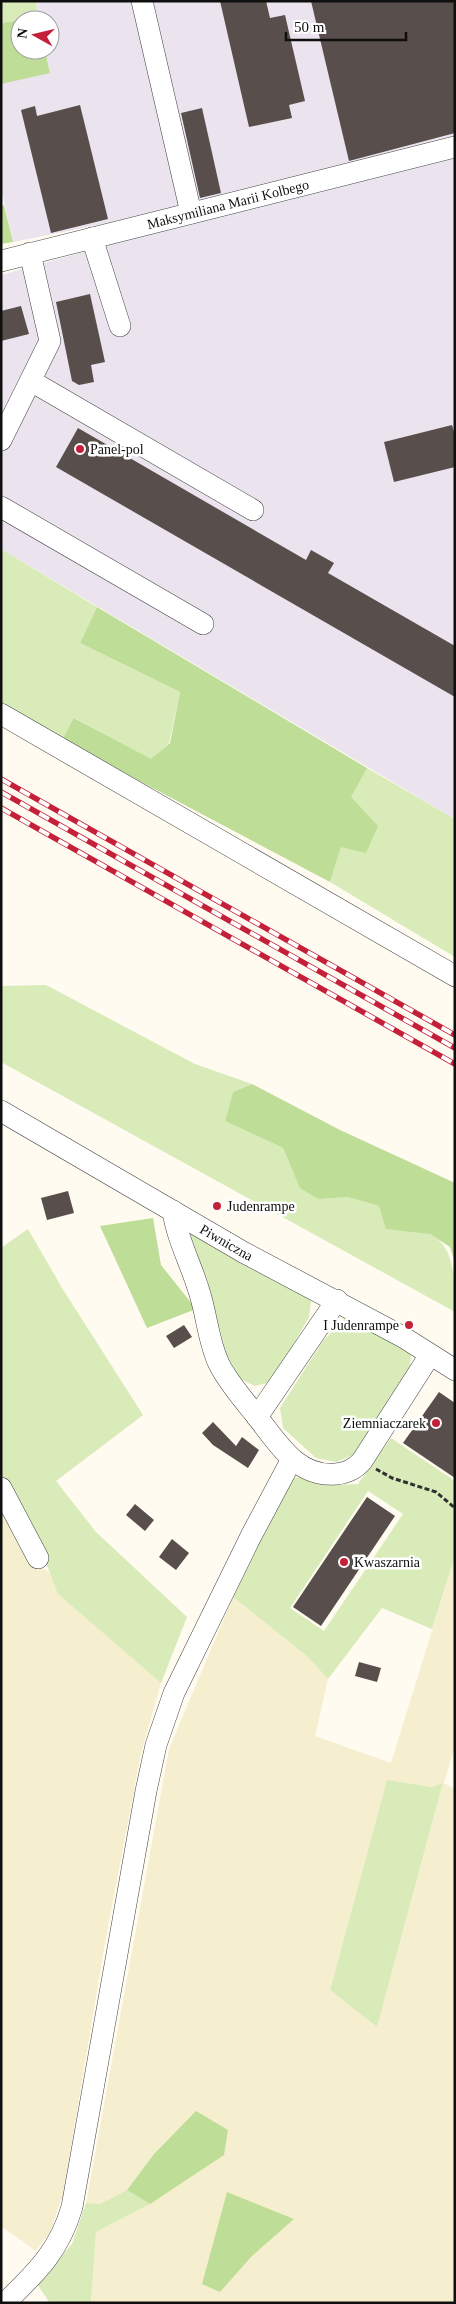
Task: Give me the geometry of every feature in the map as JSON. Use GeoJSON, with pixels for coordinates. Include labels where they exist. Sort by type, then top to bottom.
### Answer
{"type":"FeatureCollection","features":[{"type":"Feature","properties":{"kind":"street"},"geometry":{"type":"LineString","coordinates":[[142,1],[191,213]]}},
{"type":"Feature","properties":{"kind":"street","name":"Maksymiliana Marii Kolbego"},"geometry":{"type":"LineString","coordinates":[[1,261],[455,147]]}},
{"type":"Feature","properties":{"kind":"street"},"geometry":{"type":"LineString","coordinates":[[92,238],[120,326]]}},
{"type":"Feature","properties":{"kind":"street"},"geometry":{"type":"LineString","coordinates":[[1,440],[50,342],[30,254]]}},
{"type":"Feature","properties":{"kind":"street"},"geometry":{"type":"LineString","coordinates":[[30,381],[252,510]]}},
{"type":"Feature","properties":{"kind":"street"},"geometry":{"type":"LineString","coordinates":[[1,507],[202,624]]}},
{"type":"Feature","properties":{"kind":"street"},"geometry":{"type":"LineString","coordinates":[[1,714],[455,976]]}},
{"type":"Feature","properties":{"kind":"street","name":"Piwniczna"},"geometry":{"type":"LineString","coordinates":[[1,1112],[243,1252],[337,1300],[455,1370]]}},
{"type":"Feature","properties":{"kind":"street"},"geometry":{"type":"LineString","coordinates":[[173,1211],[178,1238],[200,1292],[213,1349],[227,1378],[292,1459],[307,1469],[324,1474],[349,1472],[362,1461],[430,1355]]}},
{"type":"Feature","properties":{"kind":"street"},"geometry":{"type":"LineString","coordinates":[[257,1417],[337,1300]]}},
{"type":"Feature","properties":{"kind":"street"},"geometry":{"type":"LineString","coordinates":[[7,2298],[37,2272],[50,2256],[67,2226],[72,2207],[146,1791],[164,1718],[174,1693],[251,1536],[292,1459]]}},
{"type":"Feature","properties":{"kind":"street"},"geometry":{"type":"LineString","coordinates":[[1,1488],[38,1558]]}},
{"type":"Feature","properties":{"kind":"path"},"geometry":{"type":"LineString","coordinates":[[362,1461],[392,1478],[436,1492],[455,1508]]}},
{"type":"Feature","properties":{"kind":"shaded area"},"geometry":{"type":"Polygon","coordinates":[[[36,1],[455,1],[455,143],[221,201],[13,242],[1,188],[1,84],[50,72],[47,60],[60,60],[60,10],[37,10],[36,1]]]}},
{"type":"Feature","properties":{"kind":"shaded area"},"geometry":{"type":"Polygon","coordinates":[[[455,158],[455,819],[1,549],[1,275],[130,239],[455,158]]]}},
{"type":"Feature","properties":{"kind":"shaded area"},"geometry":{"type":"Polygon","coordinates":[[[1,1499],[41,1567],[53,1575],[58,1594],[161,1683],[141,1753],[105,1943],[63,2194],[50,2232],[36,2251],[1,2226],[1,1499]]]}},
{"type":"Feature","properties":{"kind":"shaded area"},"geometry":{"type":"Polygon","coordinates":[[[455,1556],[455,1746],[444,1783],[455,1789],[455,2303],[91,2303],[96,2232],[150,2204],[196,2111],[154,2154],[127,2190],[100,2204],[86,2203],[169,1749],[233,1597],[307,1656],[328,1679],[315,1736],[391,1763],[455,1556]],[[387,1780],[330,1990],[377,2027],[443,1784],[432,1787],[387,1780]]]}},
{"type":"Feature","properties":{"kind":"green space"},"geometry":{"type":"Polygon","coordinates":[[[1,1],[36,1],[37,10],[10,10],[10,22],[1,23],[1,1]]]}},
{"type":"Feature","properties":{"kind":"green space"},"geometry":{"type":"Polygon","coordinates":[[[10,22],[10,60],[47,60],[50,73],[1,84],[1,23],[10,22]]]}},
{"type":"Feature","properties":{"kind":"green space"},"geometry":{"type":"Polygon","coordinates":[[[4,205],[13,242],[1,244],[1,206],[4,205]]]}},
{"type":"Feature","properties":{"kind":"green space"},"geometry":{"type":"Polygon","coordinates":[[[1,549],[97,607],[80,643],[180,692],[169,743],[151,760],[75,718],[62,740],[1,708],[1,549]]]}},
{"type":"Feature","properties":{"kind":"green space"},"geometry":{"type":"Polygon","coordinates":[[[97,607],[367,768],[351,797],[378,826],[366,853],[341,847],[330,882],[62,740],[74,718],[151,759],[170,743],[180,692],[80,643],[97,607]]]}},
{"type":"Feature","properties":{"kind":"green space"},"geometry":{"type":"Polygon","coordinates":[[[367,768],[455,819],[455,957],[330,882],[341,847],[350,797],[367,768]]]}},
{"type":"Feature","properties":{"kind":"green space"},"geometry":{"type":"Polygon","coordinates":[[[46,985],[195,1064],[252,1084],[233,1092],[225,1121],[283,1148],[300,1187],[318,1199],[348,1197],[379,1206],[387,1229],[419,1231],[438,1239],[449,1256],[452,1267],[455,1312],[1,1062],[1,986],[46,985]]]}},
{"type":"Feature","properties":{"kind":"green space"},"geometry":{"type":"Polygon","coordinates":[[[252,1084],[340,1130],[455,1183],[455,1263],[450,1247],[430,1234],[386,1229],[379,1206],[348,1197],[318,1199],[300,1188],[283,1148],[225,1121],[233,1092],[252,1084]]]}},
{"type":"Feature","properties":{"kind":"green space"},"geometry":{"type":"Polygon","coordinates":[[[153,1218],[161,1265],[196,1309],[147,1328],[100,1226],[153,1218]]]}},
{"type":"Feature","properties":{"kind":"green space"},"geometry":{"type":"Polygon","coordinates":[[[28,1229],[62,1288],[143,1415],[56,1481],[96,1532],[187,1617],[161,1683],[58,1594],[38,1542],[1,1474],[1,1248],[28,1229]]]}},
{"type":"Feature","properties":{"kind":"green space"},"geometry":{"type":"Polygon","coordinates":[[[186,1231],[295,1285],[311,1301],[309,1317],[272,1382],[255,1386],[240,1379],[226,1353],[207,1279],[186,1231]]]}},
{"type":"Feature","properties":{"kind":"green space"},"geometry":{"type":"Polygon","coordinates":[[[346,1317],[411,1354],[409,1376],[356,1454],[336,1462],[316,1458],[283,1428],[280,1408],[323,1341],[346,1317]]]}},
{"type":"Feature","properties":{"kind":"green space"},"geometry":{"type":"Polygon","coordinates":[[[391,1438],[455,1481],[455,1556],[432,1629],[382,1608],[328,1679],[307,1656],[233,1597],[289,1481],[302,1475],[336,1485],[358,1484],[391,1438]],[[368,1491],[290,1608],[324,1631],[403,1514],[368,1491]]]}},
{"type":"Feature","properties":{"kind":"green space"},"geometry":{"type":"Polygon","coordinates":[[[387,1780],[432,1787],[443,1783],[377,2027],[330,1990],[387,1780]]]}},
{"type":"Feature","properties":{"kind":"green space"},"geometry":{"type":"Polygon","coordinates":[[[196,2111],[228,2130],[224,2155],[150,2204],[127,2190],[154,2154],[196,2111]]]}},
{"type":"Feature","properties":{"kind":"green space"},"geometry":{"type":"Polygon","coordinates":[[[127,2190],[150,2204],[96,2232],[91,2303],[50,2303],[37,2284],[72,2244],[86,2203],[100,2204],[127,2190]]]}},
{"type":"Feature","properties":{"kind":"green space"},"geometry":{"type":"Polygon","coordinates":[[[227,2192],[294,2219],[251,2257],[220,2292],[202,2284],[227,2192]]]}},
{"type":"Feature","properties":{"kind":"building"},"geometry":{"type":"Polygon","coordinates":[[[220,1],[266,1],[270,18],[285,15],[305,101],[289,105],[292,118],[249,127],[220,1]]]}},
{"type":"Feature","properties":{"kind":"building"},"geometry":{"type":"Polygon","coordinates":[[[311,1],[455,1],[455,133],[349,161],[311,1]]]}},
{"type":"Feature","properties":{"kind":"building"},"geometry":{"type":"Polygon","coordinates":[[[80,105],[108,219],[51,233],[21,110],[35,106],[37,116],[80,105]]]}},
{"type":"Feature","properties":{"kind":"building"},"geometry":{"type":"Polygon","coordinates":[[[202,108],[221,193],[200,198],[181,113],[202,108]]]}},
{"type":"Feature","properties":{"kind":"building"},"geometry":{"type":"Polygon","coordinates":[[[90,294],[105,362],[91,365],[94,382],[79,385],[72,381],[56,302],[90,294]]]}},
{"type":"Feature","properties":{"kind":"building"},"geometry":{"type":"Polygon","coordinates":[[[21,306],[29,334],[1,341],[1,311],[21,306]]]}},
{"type":"Feature","properties":{"kind":"building"},"geometry":{"type":"Polygon","coordinates":[[[452,425],[455,435],[455,467],[394,482],[384,442],[452,425]]]}},
{"type":"Feature","properties":{"kind":"building"},"geometry":{"type":"Polygon","coordinates":[[[78,428],[306,560],[311,550],[334,563],[328,573],[455,646],[455,697],[56,467],[78,428]]]}},
{"type":"Feature","properties":{"kind":"building"},"geometry":{"type":"Polygon","coordinates":[[[68,1191],[74,1213],[47,1220],[41,1198],[68,1191]]]}},
{"type":"Feature","properties":{"kind":"building"},"geometry":{"type":"Polygon","coordinates":[[[184,1325],[192,1337],[174,1348],[166,1336],[184,1325]]]}},
{"type":"Feature","properties":{"kind":"building","name":"Ziemniaczarek"},"geometry":{"type":"Polygon","coordinates":[[[439,1392],[455,1403],[455,1478],[403,1443],[439,1392]]]}},
{"type":"Feature","properties":{"kind":"building"},"geometry":{"type":"Polygon","coordinates":[[[213,1422],[236,1446],[242,1437],[259,1450],[248,1468],[213,1445],[202,1433],[213,1422]]]}},
{"type":"Feature","properties":{"kind":"building","name":"Kwaszarnia"},"geometry":{"type":"Polygon","coordinates":[[[367,1497],[395,1516],[321,1626],[293,1607],[367,1497]]]}},
{"type":"Feature","properties":{"kind":"building"},"geometry":{"type":"Polygon","coordinates":[[[135,1504],[154,1520],[145,1531],[126,1515],[135,1504]]]}},
{"type":"Feature","properties":{"kind":"building"},"geometry":{"type":"Polygon","coordinates":[[[172,1539],[189,1553],[176,1570],[159,1557],[172,1539]]]}},
{"type":"Feature","properties":{"kind":"building"},"geometry":{"type":"Polygon","coordinates":[[[359,1662],[381,1668],[377,1682],[355,1676],[359,1662]]]}},
{"type":"Feature","properties":{"kind":"railway"},"geometry":{"type":"LineString","coordinates":[[1,779],[455,1035]]}},
{"type":"Feature","properties":{"kind":"railway"},"geometry":{"type":"LineString","coordinates":[[1,792],[455,1048]]}},
{"type":"Feature","properties":{"kind":"railway"},"geometry":{"type":"LineString","coordinates":[[1,808],[455,1064]]}},
{"type":"Feature","properties":{"kind":"place","name":"Panel-pol"},"geometry":{"type":"Point","coordinates":[80,449]}},
{"type":"Feature","properties":{"kind":"place","name":"Judenrampe"},"geometry":{"type":"Point","coordinates":[217,1206]}},
{"type":"Feature","properties":{"kind":"place","name":"I Judenrampe"},"geometry":{"type":"Point","coordinates":[409,1325]}},
{"type":"Feature","properties":{"kind":"place","name":"Ziemniaczarek"},"geometry":{"type":"Point","coordinates":[436,1423]}},
{"type":"Feature","properties":{"kind":"place","name":"Kwaszarnia"},"geometry":{"type":"Point","coordinates":[344,1562]}}]}
